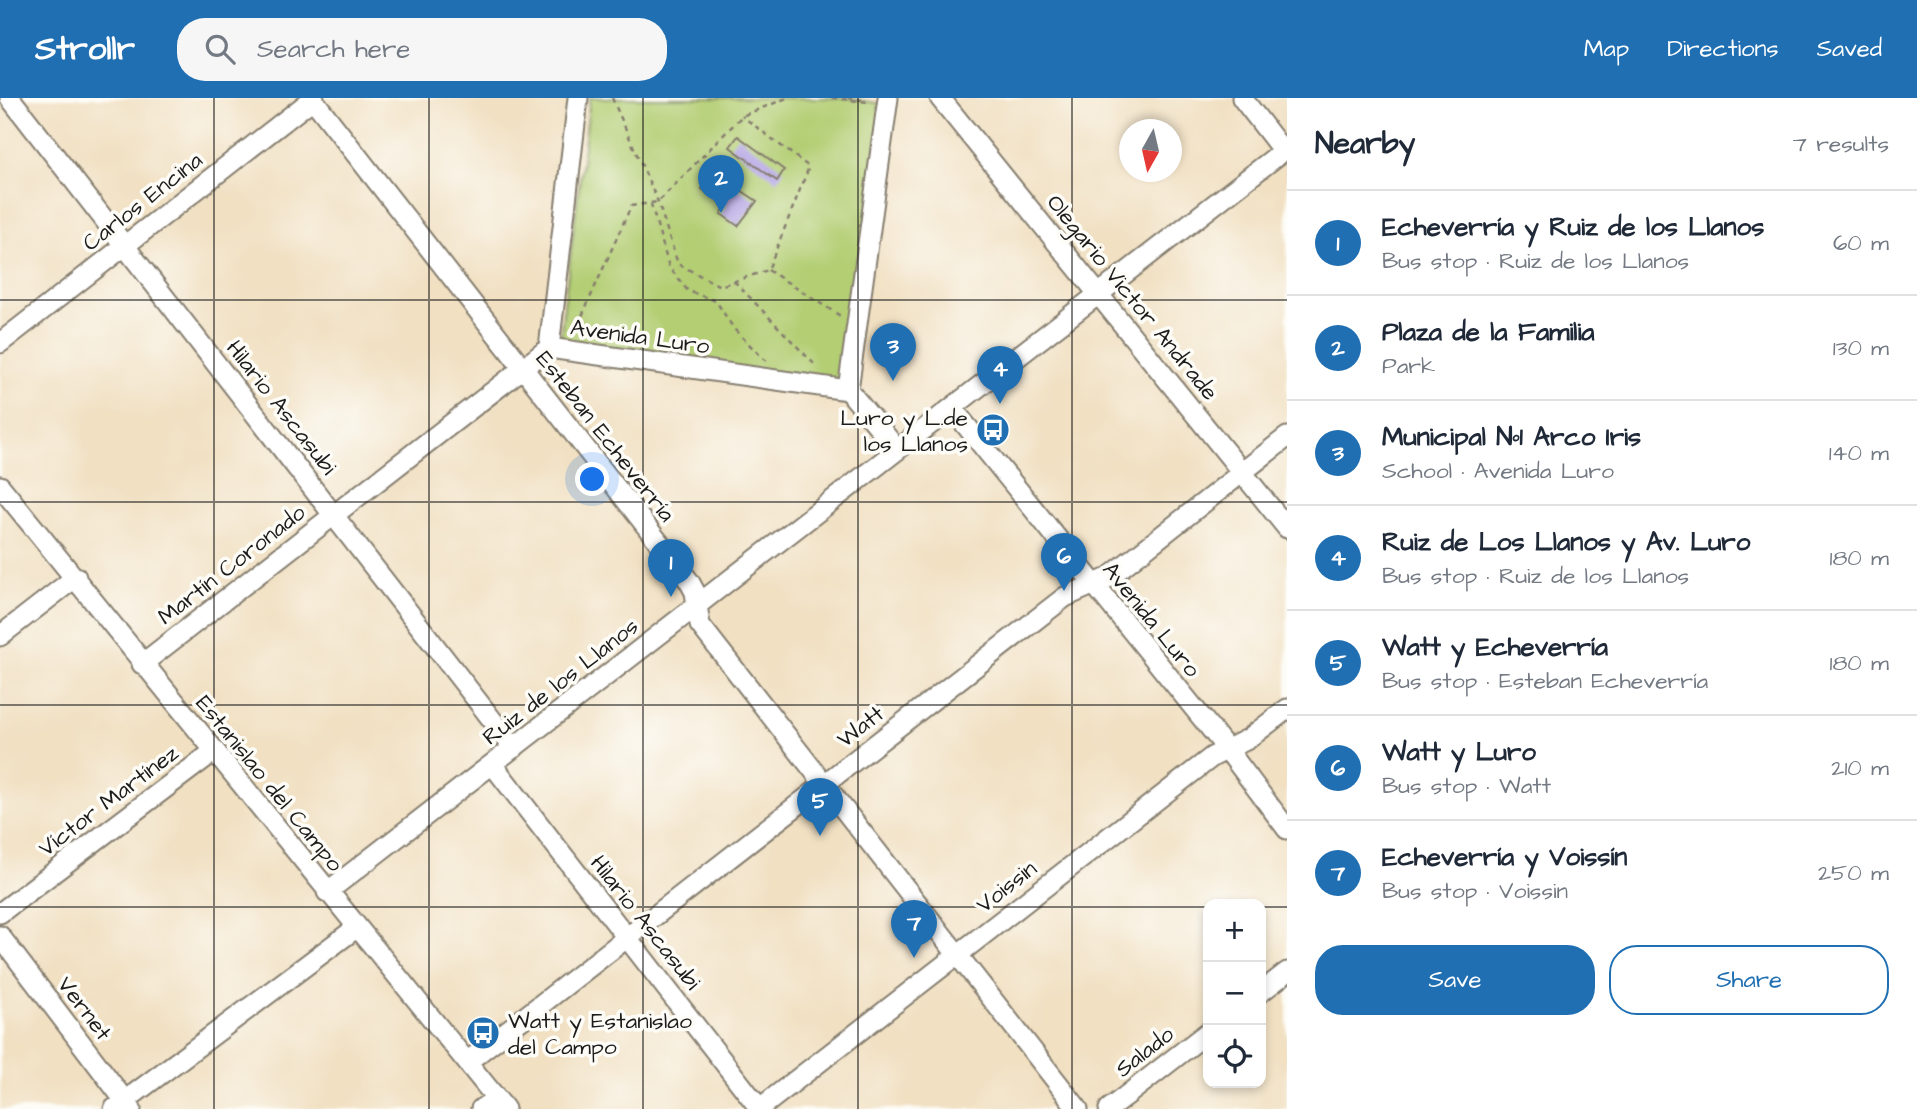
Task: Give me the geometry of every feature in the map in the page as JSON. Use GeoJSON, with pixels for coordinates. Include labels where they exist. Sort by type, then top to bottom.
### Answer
{"type":"FeatureCollection","features":[{"type":"Feature","properties":{"kind":"street","name":"Hilario Ascasubi"},"geometry":{"type":"LineString","coordinates":[[10,98],[514,748]]}},
{"type":"Feature","properties":{"kind":"street","name":"Carlos Encina"},"geometry":{"type":"LineString","coordinates":[[0,343],[313,98]]}},
{"type":"Feature","properties":{"kind":"street","name":"Esteban Echeverría"},"geometry":{"type":"LineString","coordinates":[[313,98],[689,582],[700,625],[1078,1109]]}},
{"type":"Feature","properties":{"kind":"street","name":"Avenida Luro"},"geometry":{"type":"LineString","coordinates":[[578,98],[549,348],[848,390]]}},
{"type":"Feature","properties":{"kind":"street","name":"Olegario Victor Andrade"},"geometry":{"type":"LineString","coordinates":[[940,98],[1244,470],[1287,528]]}},
{"type":"Feature","properties":{"kind":"street"},"geometry":{"type":"LineString","coordinates":[[1242,98],[1285,150]]}},
{"type":"Feature","properties":{"kind":"street"},"geometry":{"type":"LineString","coordinates":[[877,101],[848,390],[896,448]]}},
{"type":"Feature","properties":{"kind":"street","name":"Ruiz de los Llanos"},"geometry":{"type":"LineString","coordinates":[[327,892],[697,606],[896,448],[952,408],[1285,150]]}},
{"type":"Feature","properties":{"kind":"street","name":"Martín Coronado"},"geometry":{"type":"LineString","coordinates":[[142,664],[549,348]]}},
{"type":"Feature","properties":{"kind":"street","name":"Avenida Luro"},"geometry":{"type":"LineString","coordinates":[[952,408],[1227,749],[1287,829]]}},
{"type":"Feature","properties":{"kind":"street","name":"Watt"},"geometry":{"type":"LineString","coordinates":[[467,1062],[1065,597],[1108,578],[1287,437]]}},
{"type":"Feature","properties":{"kind":"street","name":"Estanislao del Campo"},"geometry":{"type":"LineString","coordinates":[[0,486],[467,1062],[494,1105]]}},
{"type":"Feature","properties":{"kind":"street"},"geometry":{"type":"LineString","coordinates":[[0,636],[76,578]]}},
{"type":"Feature","properties":{"kind":"street","name":"Voissin"},"geometry":{"type":"LineString","coordinates":[[760,1109],[1212,757],[1248,739],[1287,709]]}},
{"type":"Feature","properties":{"kind":"street","name":"Víctor Martínez"},"geometry":{"type":"LineString","coordinates":[[0,913],[213,752]]}},
{"type":"Feature","properties":{"kind":"street","name":"Hilario Ascasubi"},"geometry":{"type":"LineString","coordinates":[[492,765],[760,1109]]}},
{"type":"Feature","properties":{"kind":"street"},"geometry":{"type":"LineString","coordinates":[[123,1106],[356,928]]}},
{"type":"Feature","properties":{"kind":"street","name":"Vernet"},"geometry":{"type":"LineString","coordinates":[[0,936],[123,1106]]}},
{"type":"Feature","properties":{"kind":"street"},"geometry":{"type":"LineString","coordinates":[[1266,988],[1287,972]]}},
{"type":"Feature","properties":{"kind":"street","name":"Salado"},"geometry":{"type":"LineString","coordinates":[[1109,1109],[1203,1036]]}},
{"type":"Feature","properties":{"kind":"path"},"geometry":{"type":"LineString","coordinates":[[612,98],[658,202],[678,264],[720,286],[768,270]]}},
{"type":"Feature","properties":{"kind":"path"},"geometry":{"type":"LineString","coordinates":[[574,334],[631,206],[658,202],[742,116],[775,105],[786,98]]}},
{"type":"Feature","properties":{"kind":"path"},"geometry":{"type":"LineString","coordinates":[[831,98],[877,101]]}},
{"type":"Feature","properties":{"kind":"path"},"geometry":{"type":"LineString","coordinates":[[848,98],[877,101]]}},
{"type":"Feature","properties":{"kind":"path"},"geometry":{"type":"LineString","coordinates":[[742,116],[809,167],[768,270]]}},
{"type":"Feature","properties":{"kind":"path"},"geometry":{"type":"LineString","coordinates":[[651,204],[669,267],[688,291],[716,301],[734,329],[770,364]]}},
{"type":"Feature","properties":{"kind":"path"},"geometry":{"type":"LineString","coordinates":[[768,270],[852,323]]}},
{"type":"Feature","properties":{"kind":"path"},"geometry":{"type":"LineString","coordinates":[[734,281],[820,370]]}},
{"type":"Feature","properties":{"kind":"green space"},"geometry":{"type":"Polygon","coordinates":[[[590,98],[848,98],[882,104],[844,381],[559,346],[590,98]]]}},
{"type":"Feature","properties":{"kind":"building"},"geometry":{"type":"Polygon","coordinates":[[[738,136],[784,170],[777,181],[730,147],[738,136]]]}},
{"type":"Feature","properties":{"kind":"building"},"geometry":{"type":"Polygon","coordinates":[[[714,172],[757,201],[738,226],[721,214],[726,206],[702,189],[714,172]]]}},
{"type":"Feature","properties":{"kind":"place","name":"Plaza de la Familia"},"geometry":{"type":"Point","coordinates":[721,213]}},
{"type":"Feature","properties":{"kind":"place","name":"Municipal Nº1 Arco Iris"},"geometry":{"type":"Point","coordinates":[893,381]}},
{"type":"Feature","properties":{"kind":"place","name":"Ruiz de Los Llanos y Av. Luro"},"geometry":{"type":"Point","coordinates":[1000,404]}},
{"type":"Feature","properties":{"kind":"place","name":"Luro y L.de los Llanos"},"geometry":{"type":"Point","coordinates":[993,430]}},
{"type":"Feature","properties":{"kind":"place","name":"Watt y Luro"},"geometry":{"type":"Point","coordinates":[1064,591]}},
{"type":"Feature","properties":{"kind":"place","name":"Echeverría y Ruiz de los Llanos"},"geometry":{"type":"Point","coordinates":[671,597]}},
{"type":"Feature","properties":{"kind":"place","name":"Watt y Echeverría"},"geometry":{"type":"Point","coordinates":[820,836]}},
{"type":"Feature","properties":{"kind":"place","name":"Echeverría y Voissín"},"geometry":{"type":"Point","coordinates":[914,958]}},
{"type":"Feature","properties":{"kind":"place","name":"Watt y Estanislao del Campo"},"geometry":{"type":"Point","coordinates":[483,1033]}}]}
